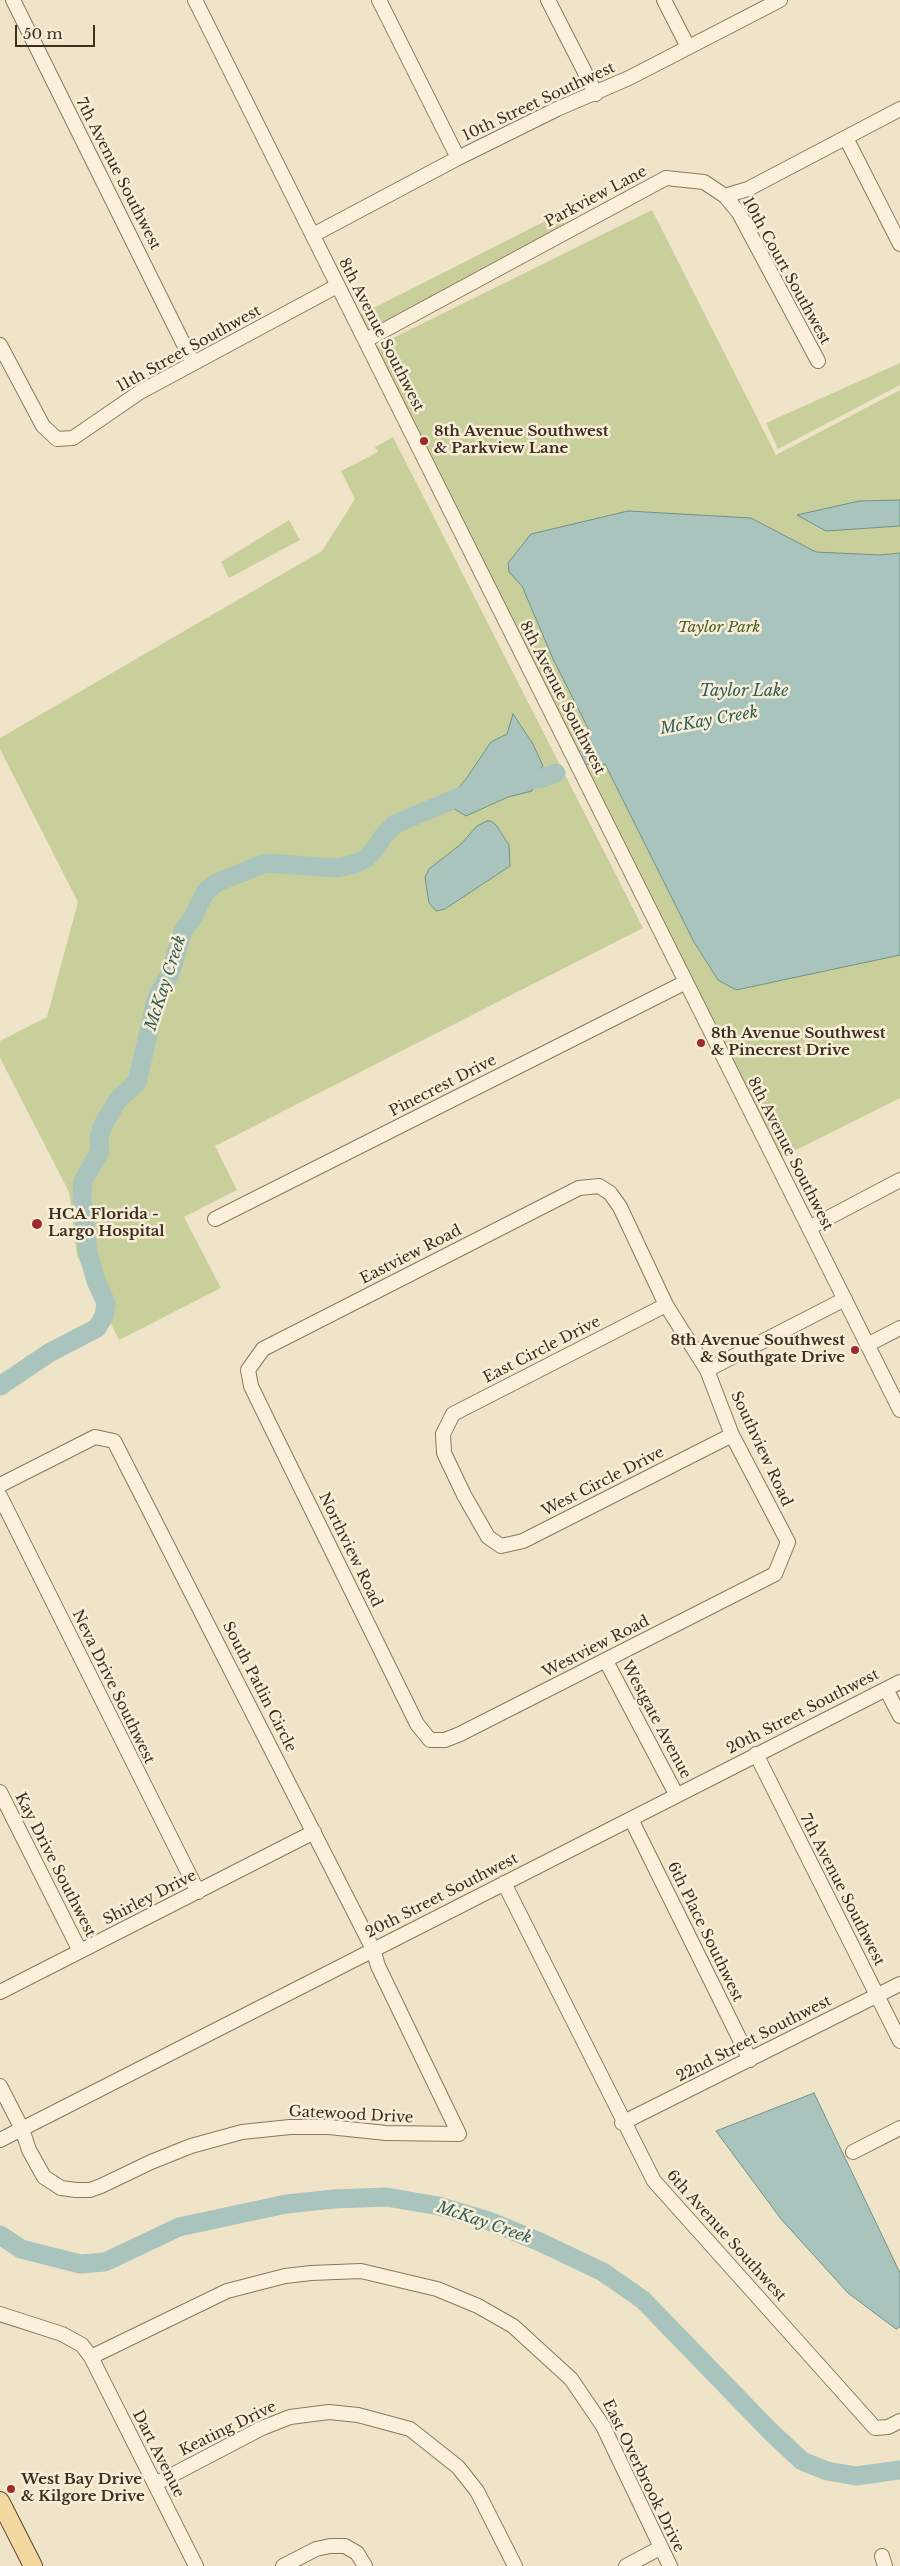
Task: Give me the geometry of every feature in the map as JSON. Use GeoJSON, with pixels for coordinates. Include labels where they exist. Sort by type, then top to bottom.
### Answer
{"type":"FeatureCollection","features":[{"type":"Feature","properties":{"kind":"main road"},"geometry":{"type":"LineString","coordinates":[[0,2500],[33,2566]]}},
{"type":"Feature","properties":{"kind":"street","name":"7th Avenue Southwest"},"geometry":{"type":"LineString","coordinates":[[13,0],[193,363]]}},
{"type":"Feature","properties":{"kind":"street","name":"8th Avenue Southwest"},"geometry":{"type":"LineString","coordinates":[[195,0],[900,1410]]}},
{"type":"Feature","properties":{"kind":"street"},"geometry":{"type":"LineString","coordinates":[[379,0],[458,158]]}},
{"type":"Feature","properties":{"kind":"street"},"geometry":{"type":"LineString","coordinates":[[548,0],[596,94]]}},
{"type":"Feature","properties":{"kind":"street"},"geometry":{"type":"LineString","coordinates":[[664,0],[688,47]]}},
{"type":"Feature","properties":{"kind":"street","name":"10th Street Southwest"},"geometry":{"type":"LineString","coordinates":[[313,235],[458,158],[558,109],[596,94],[780,0]]}},
{"type":"Feature","properties":{"kind":"street"},"geometry":{"type":"LineString","coordinates":[[726,196],[748,189],[900,109]]}},
{"type":"Feature","properties":{"kind":"street"},"geometry":{"type":"LineString","coordinates":[[846,138],[900,244]]}},
{"type":"Feature","properties":{"kind":"street","name":"Parkview Lane"},"geometry":{"type":"LineString","coordinates":[[366,340],[666,178],[704,182],[726,196]]}},
{"type":"Feature","properties":{"kind":"street","name":"10th Court Southwest"},"geometry":{"type":"LineString","coordinates":[[726,196],[739,213],[818,362]]}},
{"type":"Feature","properties":{"kind":"street","name":"11th Street Southwest"},"geometry":{"type":"LineString","coordinates":[[0,345],[43,426],[57,439],[73,438],[140,392],[337,286]]}},
{"type":"Feature","properties":{"kind":"street","name":"Pinecrest Drive"},"geometry":{"type":"LineString","coordinates":[[215,1219],[686,982]]}},
{"type":"Feature","properties":{"kind":"street"},"geometry":{"type":"LineString","coordinates":[[809,1228],[900,1180]]}},
{"type":"Feature","properties":{"kind":"street","name":"Southview Road"},"geometry":{"type":"LineString","coordinates":[[599,1186],[610,1192],[620,1207],[666,1305],[707,1370],[732,1435],[788,1542],[775,1574]]}},
{"type":"Feature","properties":{"kind":"street","name":"Eastview Road"},"geometry":{"type":"LineString","coordinates":[[248,1370],[263,1349],[579,1188],[599,1186]]}},
{"type":"Feature","properties":{"kind":"street"},"geometry":{"type":"LineString","coordinates":[[707,1370],[845,1299]]}},
{"type":"Feature","properties":{"kind":"street","name":"East Circle Drive"},"geometry":{"type":"LineString","coordinates":[[488,1536],[444,1453],[443,1434],[453,1414],[666,1305]]}},
{"type":"Feature","properties":{"kind":"street"},"geometry":{"type":"LineString","coordinates":[[868,1345],[900,1328]]}},
{"type":"Feature","properties":{"kind":"street","name":"Northview Road"},"geometry":{"type":"LineString","coordinates":[[248,1370],[255,1394],[417,1724],[430,1740]]}},
{"type":"Feature","properties":{"kind":"street","name":"West Circle Drive"},"geometry":{"type":"LineString","coordinates":[[488,1536],[501,1546],[523,1541],[732,1435]]}},
{"type":"Feature","properties":{"kind":"street","name":"South Patlin Circle"},"geometry":{"type":"LineString","coordinates":[[0,1485],[95,1437],[114,1441],[373,1949]]}},
{"type":"Feature","properties":{"kind":"street","name":"Neva Drive Southwest"},"geometry":{"type":"LineString","coordinates":[[0,1496],[198,1892]]}},
{"type":"Feature","properties":{"kind":"street","name":"Westview Road"},"geometry":{"type":"LineString","coordinates":[[430,1740],[445,1740],[460,1734],[775,1574]]}},
{"type":"Feature","properties":{"kind":"street","name":"Westgate Avenue"},"geometry":{"type":"LineString","coordinates":[[606,1661],[676,1794]]}},
{"type":"Feature","properties":{"kind":"street","name":"20th Street Southwest"},"geometry":{"type":"LineString","coordinates":[[0,2140],[631,1819],[676,1794],[900,1682]]}},
{"type":"Feature","properties":{"kind":"street"},"geometry":{"type":"LineString","coordinates":[[886,1689],[900,1716]]}},
{"type":"Feature","properties":{"kind":"street","name":"7th Avenue Southwest"},"geometry":{"type":"LineString","coordinates":[[756,1754],[900,2041]]}},
{"type":"Feature","properties":{"kind":"street","name":"Kay Drive Southwest"},"geometry":{"type":"LineString","coordinates":[[0,1792],[80,1951]]}},
{"type":"Feature","properties":{"kind":"street","name":"6th Place Southwest"},"geometry":{"type":"LineString","coordinates":[[631,1819],[750,2060]]}},
{"type":"Feature","properties":{"kind":"street","name":"Shirley Drive"},"geometry":{"type":"LineString","coordinates":[[0,1992],[314,1832]]}},
{"type":"Feature","properties":{"kind":"street","name":"6th Avenue Southwest"},"geometry":{"type":"LineString","coordinates":[[504,1883],[622,2123],[654,2181],[876,2428],[888,2427],[900,2421]]}},
{"type":"Feature","properties":{"kind":"street","name":"Gatewood Drive"},"geometry":{"type":"LineString","coordinates":[[22,2129],[29,2150],[44,2177],[61,2188],[76,2190],[90,2190],[191,2146],[242,2132],[290,2127],[329,2127],[386,2134],[459,2134],[378,1966],[373,1949]]}},
{"type":"Feature","properties":{"kind":"street","name":"22nd Street Southwest"},"geometry":{"type":"LineString","coordinates":[[622,2123],[900,1984]]}},
{"type":"Feature","properties":{"kind":"street"},"geometry":{"type":"LineString","coordinates":[[0,2086],[22,2129]]}},
{"type":"Feature","properties":{"kind":"street"},"geometry":{"type":"LineString","coordinates":[[853,2152],[900,2128]]}},
{"type":"Feature","properties":{"kind":"street","name":"East Overbrook Drive"},"geometry":{"type":"LineString","coordinates":[[91,2357],[227,2292],[285,2276],[311,2272],[361,2271],[437,2288],[478,2306],[513,2326],[571,2379],[603,2426],[670,2566]]}},
{"type":"Feature","properties":{"kind":"street"},"geometry":{"type":"LineString","coordinates":[[0,2314],[62,2334],[82,2345],[91,2357]]}},
{"type":"Feature","properties":{"kind":"street","name":"Dart Avenue"},"geometry":{"type":"LineString","coordinates":[[91,2357],[196,2566]]}},
{"type":"Feature","properties":{"kind":"street","name":"Keating Drive"},"geometry":{"type":"LineString","coordinates":[[154,2484],[262,2428],[290,2417],[329,2412],[358,2415],[410,2429],[458,2467],[478,2491],[515,2566]]}},
{"type":"Feature","properties":{"kind":"street"},"geometry":{"type":"LineString","coordinates":[[283,2566],[316,2550],[330,2546],[345,2546],[357,2554],[365,2566]]}},
{"type":"Feature","properties":{"kind":"street"},"geometry":{"type":"LineString","coordinates":[[626,2566],[660,2548]]}},
{"type":"Feature","properties":{"kind":"green space","name":"Taylor Park"},"geometry":{"type":"Polygon","coordinates":[[[652,210],[776,455],[900,390],[900,1098],[782,1157],[377,346],[652,210]]]}},
{"type":"Feature","properties":{"kind":"green space"},"geometry":{"type":"Polygon","coordinates":[[[559,214],[565,226],[369,332],[360,315],[559,214]]]}},
{"type":"Feature","properties":{"kind":"green space"},"geometry":{"type":"Polygon","coordinates":[[[900,363],[900,385],[778,449],[766,423],[900,363]]]}},
{"type":"Feature","properties":{"kind":"green space"},"geometry":{"type":"Polygon","coordinates":[[[393,437],[643,928],[215,1146],[237,1190],[184,1217],[221,1288],[119,1340],[77,1256],[69,1192],[0,1058],[0,1041],[47,1017],[78,902],[0,749],[0,738],[322,551],[355,499],[341,471],[378,452],[375,447],[393,437]]]}},
{"type":"Feature","properties":{"kind":"green space"},"geometry":{"type":"Polygon","coordinates":[[[289,520],[300,540],[229,578],[221,562],[289,520]]]}},
{"type":"Feature","properties":{"kind":"water"},"geometry":{"type":"Polygon","coordinates":[[[900,500],[900,526],[826,531],[797,515],[859,501],[900,500]]]}},
{"type":"Feature","properties":{"kind":"water","name":"Taylor Lake"},"geometry":{"type":"Polygon","coordinates":[[[628,511],[751,518],[816,552],[880,555],[900,553],[900,955],[736,990],[718,980],[694,942],[605,764],[595,766],[585,764],[579,753],[588,742],[588,728],[553,659],[522,586],[509,572],[508,563],[531,534],[628,511]]]}},
{"type":"Feature","properties":{"kind":"water"},"geometry":{"type":"Polygon","coordinates":[[[513,714],[533,744],[543,766],[538,773],[532,791],[508,797],[466,816],[445,803],[466,779],[491,742],[507,734],[513,714]]]}},
{"type":"Feature","properties":{"kind":"water"},"geometry":{"type":"Polygon","coordinates":[[[491,821],[496,825],[509,845],[510,866],[445,909],[436,911],[429,903],[425,877],[429,869],[461,844],[477,826],[491,821]]]}},
{"type":"Feature","properties":{"kind":"water"},"geometry":{"type":"Polygon","coordinates":[[[814,2093],[900,2273],[900,2327],[896,2329],[848,2293],[781,2219],[716,2131],[814,2093]]]}},
{"type":"Feature","properties":{"kind":"waterway","name":"McKay Creek"},"geometry":{"type":"LineString","coordinates":[[511,782],[543,778],[556,773]]}},
{"type":"Feature","properties":{"kind":"waterway","name":"McKay Creek"},"geometry":{"type":"LineString","coordinates":[[0,1386],[49,1353],[97,1328],[104,1316],[106,1303],[96,1281],[88,1253],[82,1196],[83,1181],[100,1151],[99,1139],[102,1127],[117,1101],[137,1082],[157,997],[170,974],[183,931],[193,917],[205,892],[218,882],[266,863],[337,868],[354,864],[365,859],[395,824],[469,793]]}},
{"type":"Feature","properties":{"kind":"waterway","name":"McKay Creek"},"geometry":{"type":"LineString","coordinates":[[0,2235],[21,2249],[80,2264],[105,2262],[179,2227],[286,2204],[334,2199],[386,2197],[439,2206],[489,2221],[540,2242],[603,2272],[643,2300],[770,2431],[802,2461],[827,2471],[856,2476],[900,2470]]}},
{"type":"Feature","properties":{"kind":"place","name":"8th Avenue Southwest & Parkview Lane"},"geometry":{"type":"Point","coordinates":[424,441]}},
{"type":"Feature","properties":{"kind":"place","name":"8th Avenue Southwest & Pinecrest Drive"},"geometry":{"type":"Point","coordinates":[701,1043]}},
{"type":"Feature","properties":{"kind":"place","name":"HCA Florida - Largo Hospital"},"geometry":{"type":"Point","coordinates":[37,1224]}},
{"type":"Feature","properties":{"kind":"place","name":"8th Avenue Southwest & Southgate Drive"},"geometry":{"type":"Point","coordinates":[855,1350]}},
{"type":"Feature","properties":{"kind":"place","name":"West Bay Drive & Kilgore Drive"},"geometry":{"type":"Point","coordinates":[11,2489]}}]}
